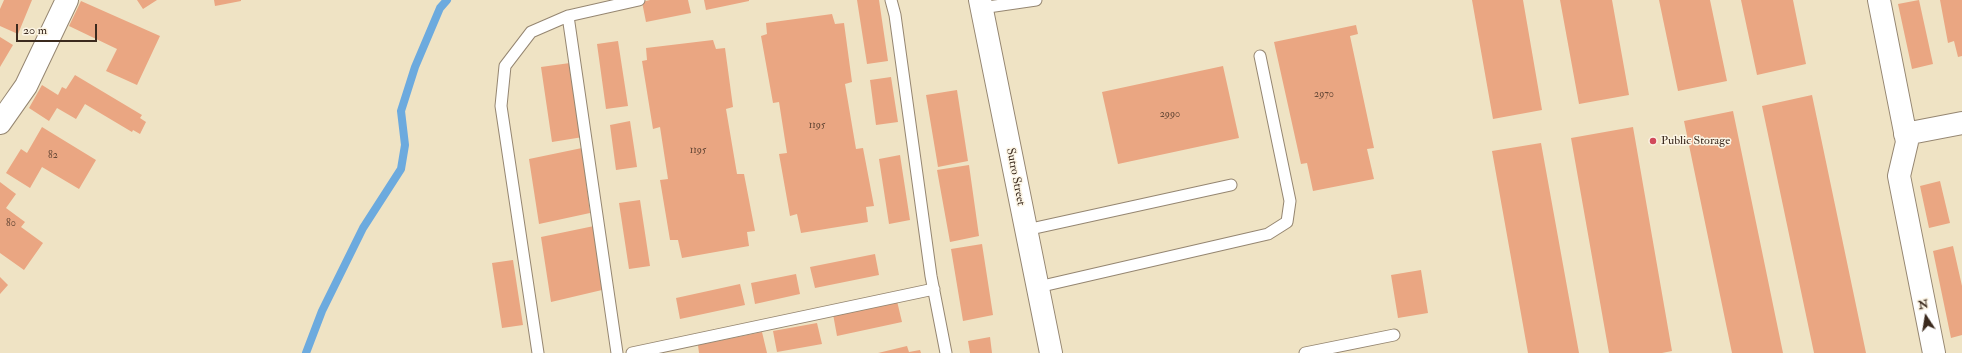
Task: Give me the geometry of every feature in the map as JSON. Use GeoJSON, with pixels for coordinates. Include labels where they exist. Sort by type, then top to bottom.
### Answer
{"type":"FeatureCollection","features":[{"type":"Feature","properties":{"kind":"street"},"geometry":{"type":"LineString","coordinates":[[0,124],[26,86],[67,0]]}},
{"type":"Feature","properties":{"kind":"street"},"geometry":{"type":"LineString","coordinates":[[1879,0],[1907,142],[1899,176],[1934,353]]}},
{"type":"Feature","properties":{"kind":"street","name":"Sutro Street"},"geometry":{"type":"LineString","coordinates":[[981,4],[1051,353]]}},
{"type":"Feature","properties":{"kind":"street"},"geometry":{"type":"LineString","coordinates":[[1905,134],[1962,123]]}},
{"type":"Feature","properties":{"kind":"lane"},"geometry":{"type":"LineString","coordinates":[[538,353],[501,106],[505,66],[531,32],[568,16],[639,0]]}},
{"type":"Feature","properties":{"kind":"lane"},"geometry":{"type":"LineString","coordinates":[[891,0],[895,15],[934,289],[946,353]]}},
{"type":"Feature","properties":{"kind":"lane"},"geometry":{"type":"LineString","coordinates":[[981,4],[1036,0]]}},
{"type":"Feature","properties":{"kind":"lane"},"geometry":{"type":"LineString","coordinates":[[568,16],[617,353]]}},
{"type":"Feature","properties":{"kind":"lane"},"geometry":{"type":"LineString","coordinates":[[1038,287],[1268,234],[1287,222],[1290,202],[1260,56]]}},
{"type":"Feature","properties":{"kind":"lane"},"geometry":{"type":"LineString","coordinates":[[1026,230],[1231,185]]}},
{"type":"Feature","properties":{"kind":"lane"},"geometry":{"type":"LineString","coordinates":[[632,353],[934,289]]}},
{"type":"Feature","properties":{"kind":"lane"},"geometry":{"type":"LineString","coordinates":[[1305,353],[1394,336]]}},
{"type":"Feature","properties":{"kind":"building"},"geometry":{"type":"Polygon","coordinates":[[[4,0],[32,0],[18,34],[0,26],[0,9],[4,0]]]}},
{"type":"Feature","properties":{"kind":"building"},"geometry":{"type":"Polygon","coordinates":[[[137,0],[157,0],[143,9],[137,0]]]}},
{"type":"Feature","properties":{"kind":"building"},"geometry":{"type":"Polygon","coordinates":[[[214,0],[241,0],[241,1],[215,6],[214,0]]]}},
{"type":"Feature","properties":{"kind":"building"},"geometry":{"type":"Polygon","coordinates":[[[650,0],[688,0],[691,13],[646,22],[642,2],[650,0]]]}},
{"type":"Feature","properties":{"kind":"building"},"geometry":{"type":"Polygon","coordinates":[[[704,0],[749,0],[749,1],[706,10],[704,0]]]}},
{"type":"Feature","properties":{"kind":"building"},"geometry":{"type":"Polygon","coordinates":[[[857,0],[879,0],[888,61],[867,64],[857,0]]]}},
{"type":"Feature","properties":{"kind":"building"},"geometry":{"type":"Polygon","coordinates":[[[1472,0],[1523,0],[1542,110],[1493,119],[1472,0]]]}},
{"type":"Feature","properties":{"kind":"building"},"geometry":{"type":"Polygon","coordinates":[[[1560,0],[1612,0],[1629,95],[1579,104],[1560,0]]]}},
{"type":"Feature","properties":{"kind":"building"},"geometry":{"type":"Polygon","coordinates":[[[1659,0],[1710,0],[1727,81],[1678,91],[1659,0]]]}},
{"type":"Feature","properties":{"kind":"building"},"geometry":{"type":"Polygon","coordinates":[[[1741,0],[1793,0],[1806,64],[1757,75],[1741,0]]]}},
{"type":"Feature","properties":{"kind":"building"},"geometry":{"type":"Polygon","coordinates":[[[1919,0],[1933,64],[1912,69],[1898,4],[1919,0]]]}},
{"type":"Feature","properties":{"kind":"building"},"geometry":{"type":"Polygon","coordinates":[[[1940,0],[1962,0],[1962,56],[1958,57],[1954,41],[1948,43],[1940,0]]]}},
{"type":"Feature","properties":{"kind":"building"},"geometry":{"type":"Polygon","coordinates":[[[81,1],[160,36],[137,85],[106,71],[117,49],[69,26],[81,1]]]}},
{"type":"Feature","properties":{"kind":"building"},"geometry":{"type":"Polygon","coordinates":[[[832,14],[835,24],[844,23],[852,82],[845,84],[856,149],[863,148],[874,206],[866,207],[868,222],[801,233],[797,214],[790,216],[779,154],[787,153],[779,102],[773,103],[761,36],[767,34],[766,23],[832,14]]]}},
{"type":"Feature","properties":{"kind":"building"},"geometry":{"type":"Polygon","coordinates":[[[1356,25],[1358,34],[1350,36],[1374,148],[1367,149],[1374,179],[1313,191],[1307,163],[1301,164],[1274,42],[1356,25]]]}},
{"type":"Feature","properties":{"kind":"building"},"geometry":{"type":"Polygon","coordinates":[[[0,37],[13,45],[0,67],[0,37]]]}},
{"type":"Feature","properties":{"kind":"building"},"geometry":{"type":"Polygon","coordinates":[[[713,40],[716,49],[725,48],[733,107],[726,109],[737,174],[744,174],[755,231],[747,232],[749,246],[682,258],[678,240],[670,240],[660,180],[668,179],[660,127],[653,129],[642,61],[647,60],[646,48],[713,40]]]}},
{"type":"Feature","properties":{"kind":"building"},"geometry":{"type":"Polygon","coordinates":[[[618,41],[628,106],[606,109],[597,44],[618,41]]]}},
{"type":"Feature","properties":{"kind":"building"},"geometry":{"type":"Polygon","coordinates":[[[570,63],[583,137],[552,142],[541,67],[570,63]]]}},
{"type":"Feature","properties":{"kind":"building"},"geometry":{"type":"Polygon","coordinates":[[[1223,66],[1239,138],[1118,164],[1102,92],[1223,66]]]}},
{"type":"Feature","properties":{"kind":"building"},"geometry":{"type":"Polygon","coordinates":[[[75,75],[142,115],[140,118],[146,122],[140,134],[133,130],[132,132],[85,104],[76,119],[57,108],[49,121],[29,108],[42,85],[58,95],[62,87],[66,89],[75,75]]]}},
{"type":"Feature","properties":{"kind":"building"},"geometry":{"type":"Polygon","coordinates":[[[891,77],[898,122],[876,125],[870,80],[891,77]]]}},
{"type":"Feature","properties":{"kind":"building"},"geometry":{"type":"Polygon","coordinates":[[[957,90],[968,161],[938,167],[926,95],[957,90]]]}},
{"type":"Feature","properties":{"kind":"building"},"geometry":{"type":"Polygon","coordinates":[[[1812,95],[1866,353],[1814,353],[1762,106],[1812,95]]]}},
{"type":"Feature","properties":{"kind":"building"},"geometry":{"type":"Polygon","coordinates":[[[1733,111],[1783,353],[1732,353],[1684,121],[1733,111]]]}},
{"type":"Feature","properties":{"kind":"building"},"geometry":{"type":"Polygon","coordinates":[[[630,121],[637,167],[616,170],[610,125],[630,121]]]}},
{"type":"Feature","properties":{"kind":"building"},"geometry":{"type":"Polygon","coordinates":[[[42,127],[96,160],[79,189],[42,167],[30,188],[6,173],[21,149],[27,153],[42,127]]]}},
{"type":"Feature","properties":{"kind":"building"},"geometry":{"type":"Polygon","coordinates":[[[1633,127],[1672,351],[1662,353],[1609,353],[1571,138],[1633,127]]]}},
{"type":"Feature","properties":{"kind":"building"},"geometry":{"type":"Polygon","coordinates":[[[1541,143],[1579,353],[1528,353],[1492,151],[1541,143]]]}},
{"type":"Feature","properties":{"kind":"building"},"geometry":{"type":"Polygon","coordinates":[[[582,148],[590,213],[539,224],[529,159],[582,148]]]}},
{"type":"Feature","properties":{"kind":"building"},"geometry":{"type":"Polygon","coordinates":[[[900,155],[910,220],[889,224],[879,159],[900,155]]]}},
{"type":"Feature","properties":{"kind":"building"},"geometry":{"type":"Polygon","coordinates":[[[969,165],[979,236],[950,242],[937,170],[969,165]]]}},
{"type":"Feature","properties":{"kind":"building"},"geometry":{"type":"Polygon","coordinates":[[[1940,181],[1950,223],[1929,228],[1920,186],[1940,181]]]}},
{"type":"Feature","properties":{"kind":"building"},"geometry":{"type":"Polygon","coordinates":[[[0,182],[16,194],[6,208],[25,222],[21,227],[43,243],[24,270],[0,253],[0,182]]]}},
{"type":"Feature","properties":{"kind":"building"},"geometry":{"type":"Polygon","coordinates":[[[640,200],[650,266],[629,269],[619,203],[640,200]]]}},
{"type":"Feature","properties":{"kind":"building"},"geometry":{"type":"Polygon","coordinates":[[[594,226],[602,290],[551,302],[541,237],[594,226]]]}},
{"type":"Feature","properties":{"kind":"building"},"geometry":{"type":"Polygon","coordinates":[[[982,244],[993,315],[963,321],[951,249],[982,244]]]}},
{"type":"Feature","properties":{"kind":"building"},"geometry":{"type":"Polygon","coordinates":[[[1953,246],[1962,286],[1962,335],[1951,338],[1933,251],[1953,246]]]}},
{"type":"Feature","properties":{"kind":"building"},"geometry":{"type":"Polygon","coordinates":[[[875,254],[879,275],[815,288],[810,267],[875,254]]]}},
{"type":"Feature","properties":{"kind":"building"},"geometry":{"type":"Polygon","coordinates":[[[513,260],[523,325],[502,328],[492,263],[513,260]]]}},
{"type":"Feature","properties":{"kind":"building"},"geometry":{"type":"Polygon","coordinates":[[[1421,270],[1428,313],[1398,318],[1391,275],[1421,270]]]}},
{"type":"Feature","properties":{"kind":"building"},"geometry":{"type":"Polygon","coordinates":[[[796,274],[800,294],[755,304],[751,283],[796,274]]]}},
{"type":"Feature","properties":{"kind":"building"},"geometry":{"type":"Polygon","coordinates":[[[0,277],[8,285],[0,294],[0,277]]]}},
{"type":"Feature","properties":{"kind":"building"},"geometry":{"type":"Polygon","coordinates":[[[740,284],[745,305],[680,319],[676,298],[740,284]]]}},
{"type":"Feature","properties":{"kind":"building"},"geometry":{"type":"Polygon","coordinates":[[[897,301],[902,322],[837,336],[833,314],[897,301]]]}},
{"type":"Feature","properties":{"kind":"building"},"geometry":{"type":"Polygon","coordinates":[[[817,323],[822,344],[777,352],[773,331],[817,323]]]}},
{"type":"Feature","properties":{"kind":"building"},"geometry":{"type":"Polygon","coordinates":[[[762,332],[767,353],[699,353],[698,345],[762,332]]]}},
{"type":"Feature","properties":{"kind":"building"},"geometry":{"type":"Polygon","coordinates":[[[990,337],[992,353],[970,353],[968,341],[990,337]]]}},
{"type":"Feature","properties":{"kind":"building"},"geometry":{"type":"Polygon","coordinates":[[[907,346],[909,352],[920,350],[921,353],[878,353],[907,346]]]}},
{"type":"Feature","properties":{"kind":"waterway"},"geometry":{"type":"LineString","coordinates":[[306,353],[322,311],[363,228],[401,169],[405,145],[401,111],[415,67],[440,8],[447,0]]}},
{"type":"Feature","properties":{"kind":"place","name":"Public Storage"},"geometry":{"type":"Point","coordinates":[1653,141]}}]}
